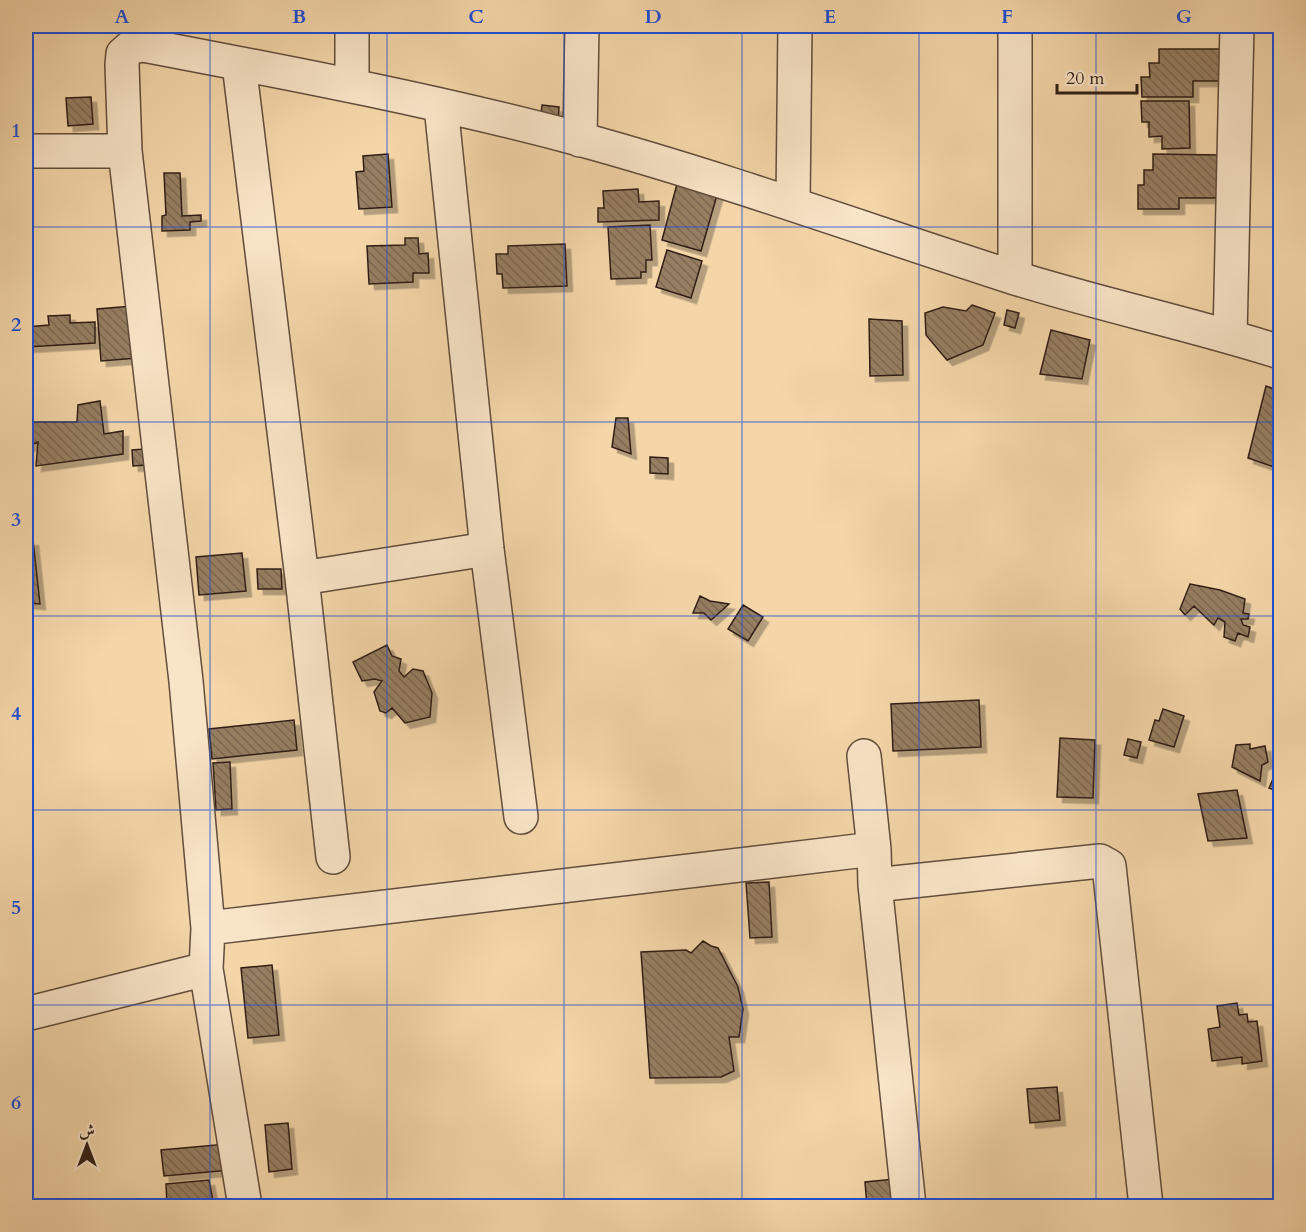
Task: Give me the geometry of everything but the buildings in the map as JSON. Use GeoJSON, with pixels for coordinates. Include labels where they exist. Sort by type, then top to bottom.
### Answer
{"type":"FeatureCollection","features":[{"type":"Feature","properties":{"kind":"street"},"geometry":{"type":"LineString","coordinates":[[352,26],[352,86]]}},
{"type":"Feature","properties":{"kind":"street"},"geometry":{"type":"LineString","coordinates":[[580,140],[582,26]]}},
{"type":"Feature","properties":{"kind":"street"},"geometry":{"type":"LineString","coordinates":[[793,203],[795,26]]}},
{"type":"Feature","properties":{"kind":"street"},"geometry":{"type":"LineString","coordinates":[[1015,26],[1015,278]]}},
{"type":"Feature","properties":{"kind":"street"},"geometry":{"type":"LineString","coordinates":[[1230,337],[1237,26]]}},
{"type":"Feature","properties":{"kind":"street"},"geometry":{"type":"LineString","coordinates":[[245,1206],[206,969],[208,928],[186,681],[125,151],[122,65],[123,54],[131,47],[143,45],[352,86],[580,140],[793,203],[1015,278],[1281,352]]}},
{"type":"Feature","properties":{"kind":"street"},"geometry":{"type":"LineString","coordinates":[[239,64],[302,578],[333,856]]}},
{"type":"Feature","properties":{"kind":"street"},"geometry":{"type":"LineString","coordinates":[[441,106],[487,549],[521,817]]}},
{"type":"Feature","properties":{"kind":"street"},"geometry":{"type":"LineString","coordinates":[[26,151],[125,151]]}},
{"type":"Feature","properties":{"kind":"street"},"geometry":{"type":"LineString","coordinates":[[302,578],[487,549]]}},
{"type":"Feature","properties":{"kind":"street"},"geometry":{"type":"LineString","coordinates":[[864,756],[874,849],[875,885],[909,1206]]}},
{"type":"Feature","properties":{"kind":"street"},"geometry":{"type":"LineString","coordinates":[[208,928],[874,849]]}},
{"type":"Feature","properties":{"kind":"street"},"geometry":{"type":"LineString","coordinates":[[875,885],[1100,861],[1109,866],[1146,1206]]}},
{"type":"Feature","properties":{"kind":"street"},"geometry":{"type":"LineString","coordinates":[[26,1014],[206,969]]}}]}
